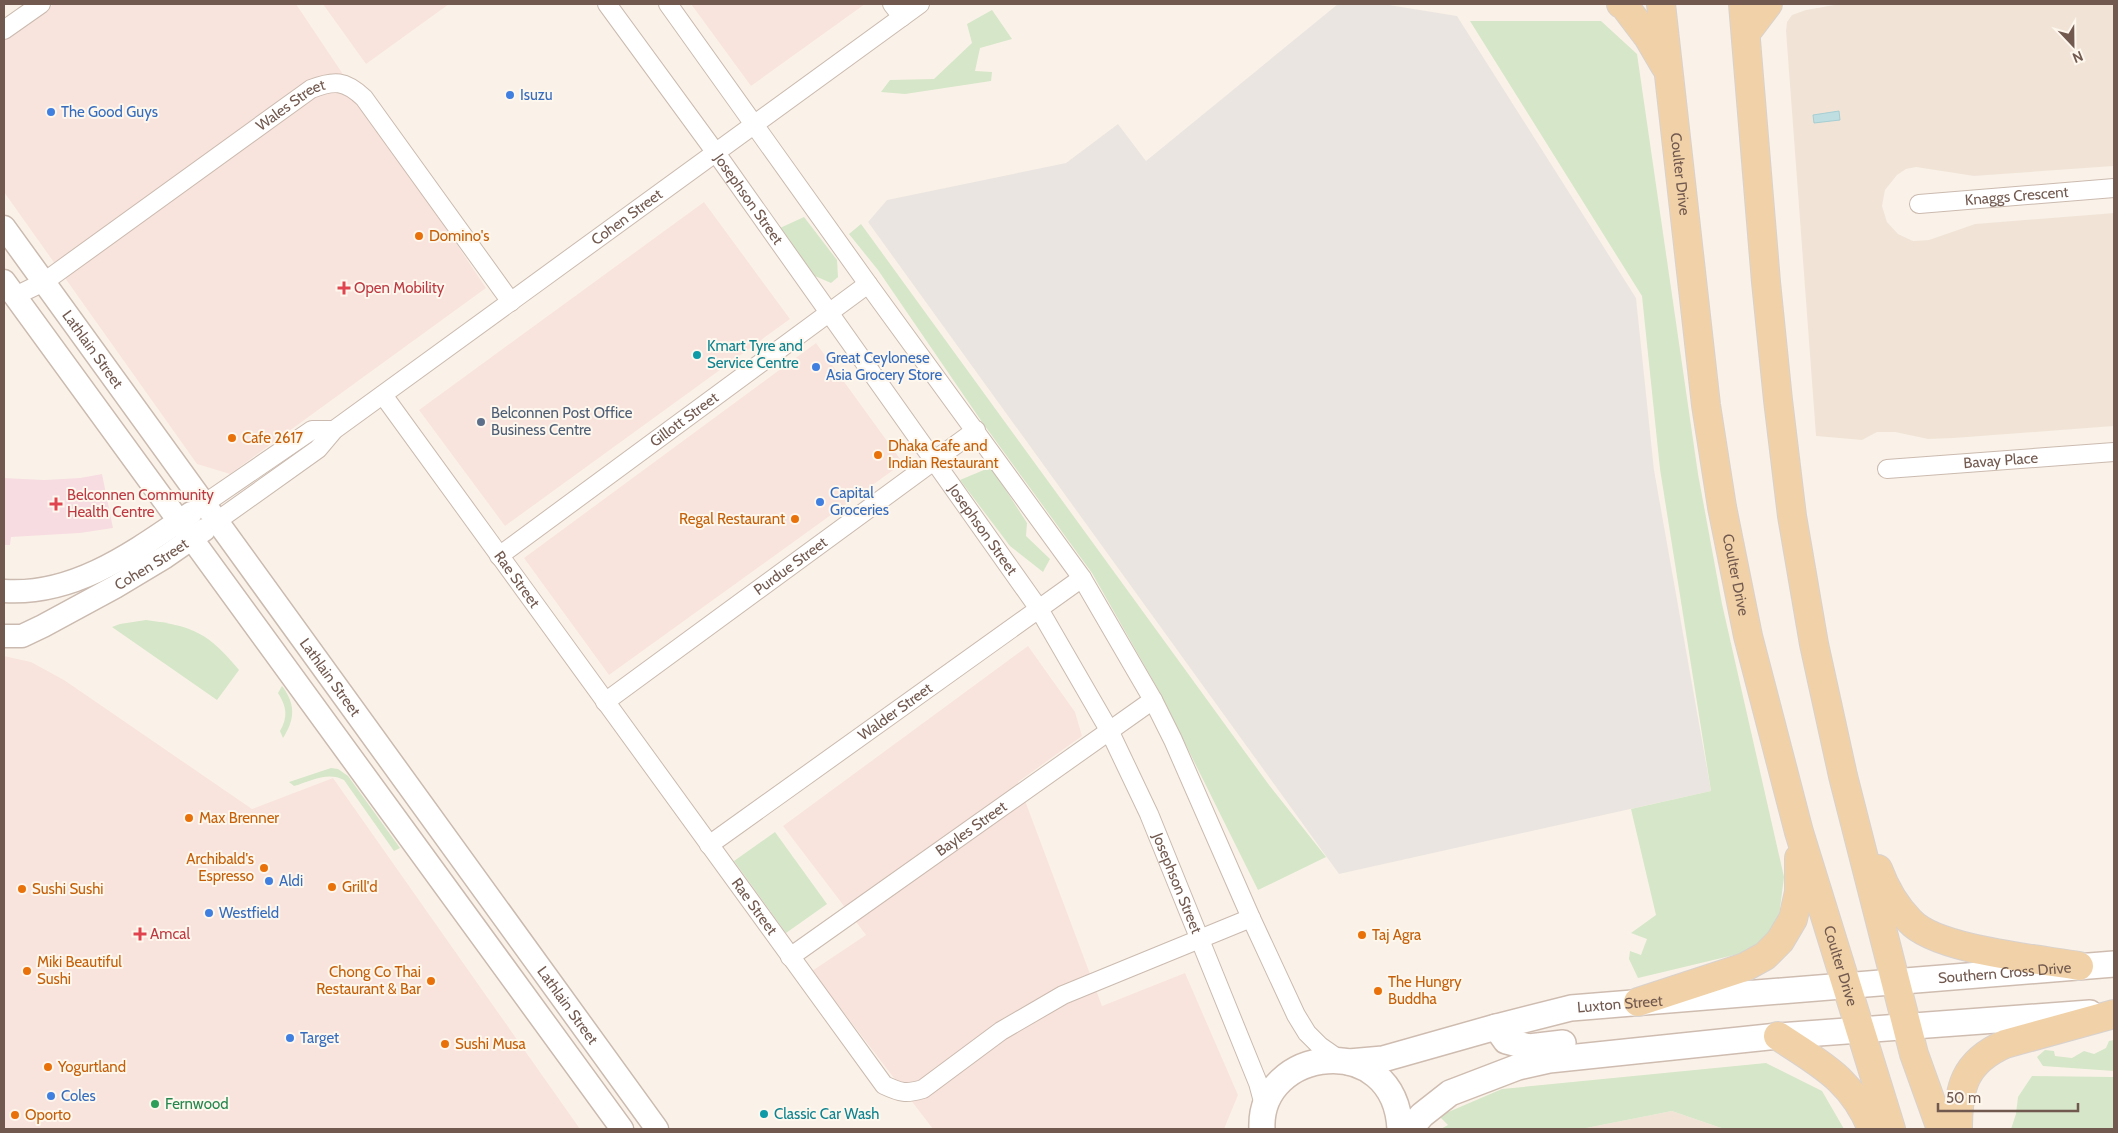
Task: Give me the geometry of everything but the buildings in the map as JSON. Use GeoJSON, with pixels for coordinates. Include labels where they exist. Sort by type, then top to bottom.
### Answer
{"type":"FeatureCollection","features":[{"type":"Feature","properties":{"kind":"main road"},"geometry":{"type":"LineString","coordinates":[[1621,4],[1624,4],[1648,37],[1669,74]]}},
{"type":"Feature","properties":{"kind":"main road","name":"Coulter Drive"},"geometry":{"type":"LineString","coordinates":[[1661,4],[1705,396],[1722,507],[1748,636],[1799,832],[1845,984],[1892,1129]]}},
{"type":"Feature","properties":{"kind":"main road"},"geometry":{"type":"LineString","coordinates":[[1743,4],[1766,282],[1792,516],[1814,644],[1843,776],[1914,1054],[1941,1129]]}},
{"type":"Feature","properties":{"kind":"main road"},"geometry":{"type":"LineString","coordinates":[[1746,33],[1768,4]]}},
{"type":"Feature","properties":{"kind":"main road"},"geometry":{"type":"LineString","coordinates":[[1843,776],[1886,890],[1911,922],[1937,939],[1964,946],[2079,966]]}},
{"type":"Feature","properties":{"kind":"main road"},"geometry":{"type":"LineString","coordinates":[[1638,1002],[1745,967],[1765,956],[1780,941],[1793,919],[1799,892],[1799,832]]}},
{"type":"Feature","properties":{"kind":"main road","name":"Southern Cross Drive"},"geometry":{"type":"LineString","coordinates":[[1895,981],[2114,964]]}},
{"type":"Feature","properties":{"kind":"main road","name":"Luxton Street"},"geometry":{"type":"LineString","coordinates":[[1262,1120],[1276,1087],[1294,1071],[1316,1061],[1383,1059],[1571,1008],[1895,981]]}},
{"type":"Feature","properties":{"kind":"main road"},"geometry":{"type":"LineString","coordinates":[[1410,1129],[1422,1114],[1450,1093],[1518,1067],[1582,1055],[1778,1036],[2114,1013]]}},
{"type":"Feature","properties":{"kind":"main road"},"geometry":{"type":"LineString","coordinates":[[1958,1129],[1958,1100],[1963,1083],[1975,1065],[1990,1050],[2114,1013]]}},
{"type":"Feature","properties":{"kind":"main road"},"geometry":{"type":"LineString","coordinates":[[1496,1027],[1506,1041],[1529,1047],[1607,1039],[1648,1050]]}},
{"type":"Feature","properties":{"kind":"main road"},"geometry":{"type":"LineString","coordinates":[[1778,1036],[1825,1066],[1845,1084],[1872,1129]]}},
{"type":"Feature","properties":{"kind":"main road"},"geometry":{"type":"LineString","coordinates":[[1344,1061],[1367,1070],[1382,1082],[1396,1103],[1400,1129]]}},
{"type":"Feature","properties":{"kind":"street"},"geometry":{"type":"LineString","coordinates":[[4,30],[41,4]]}},
{"type":"Feature","properties":{"kind":"street","name":"Josephson Street"},"geometry":{"type":"LineString","coordinates":[[607,4],[716,153],[1039,609],[1110,730],[1149,814],[1258,1083],[1262,1120]]}},
{"type":"Feature","properties":{"kind":"street"},"geometry":{"type":"LineString","coordinates":[[668,4],[868,284],[1082,578],[1153,700],[1173,740],[1251,918],[1304,1027],[1320,1046],[1344,1061]]}},
{"type":"Feature","properties":{"kind":"street","name":"Cohen Street"},"geometry":{"type":"LineString","coordinates":[[4,636],[22,636],[115,587],[312,430],[334,430],[755,124],[897,10],[920,4]]}},
{"type":"Feature","properties":{"kind":"street","name":"Wales Street"},"geometry":{"type":"LineString","coordinates":[[9,288],[44,282],[311,89],[328,82],[338,82],[353,87],[364,98],[511,302]]}},
{"type":"Feature","properties":{"kind":"street","name":"Knaggs Crescent"},"geometry":{"type":"LineString","coordinates":[[1919,204],[2114,188]]}},
{"type":"Feature","properties":{"kind":"street","name":"Lathlain Street"},"geometry":{"type":"LineString","coordinates":[[4,227],[657,1129]]}},
{"type":"Feature","properties":{"kind":"street","name":"Gillott Street"},"geometry":{"type":"LineString","coordinates":[[500,556],[868,284]]}},
{"type":"Feature","properties":{"kind":"street","name":"Lathlain Street"},"geometry":{"type":"LineString","coordinates":[[9,288],[622,1129]]}},
{"type":"Feature","properties":{"kind":"street","name":"Rae Street"},"geometry":{"type":"LineString","coordinates":[[383,395],[884,1085],[898,1092],[910,1093],[923,1089],[1001,1031],[1063,995],[1251,918]]}},
{"type":"Feature","properties":{"kind":"street","name":"Purdue Street"},"geometry":{"type":"LineString","coordinates":[[605,702],[976,430]]}},
{"type":"Feature","properties":{"kind":"street","name":"Bavay Place"},"geometry":{"type":"LineString","coordinates":[[1887,469],[2114,452]]}},
{"type":"Feature","properties":{"kind":"street","name":"Cohen Street"},"geometry":{"type":"LineString","coordinates":[[4,591],[23,592],[61,585],[89,576],[133,552],[185,530]]}},
{"type":"Feature","properties":{"kind":"street","name":"Walder Street"},"geometry":{"type":"LineString","coordinates":[[709,845],[1082,578]]}},
{"type":"Feature","properties":{"kind":"street","name":"Bayles Street"},"geometry":{"type":"LineString","coordinates":[[790,957],[1153,700]]}},
{"type":"Feature","properties":{"kind":"shaded area"},"geometry":{"type":"Polygon","coordinates":[[[54,4],[296,4],[486,288],[230,474],[197,464],[4,192],[4,41],[54,4]]]}},
{"type":"Feature","properties":{"kind":"shaded area"},"geometry":{"type":"Polygon","coordinates":[[[323,4],[449,4],[366,64],[323,4]]]}},
{"type":"Feature","properties":{"kind":"shaded area"},"geometry":{"type":"Polygon","coordinates":[[[691,4],[865,4],[751,86],[691,4]]]}},
{"type":"Feature","properties":{"kind":"shaded area"},"geometry":{"type":"Polygon","coordinates":[[[1338,4],[1383,4],[1457,16],[1636,298],[1654,470],[1711,791],[1339,874],[868,222],[887,200],[1066,163],[1118,124],[1146,161],[1338,4]]]}},
{"type":"Feature","properties":{"kind":"shaded area"},"geometry":{"type":"Polygon","coordinates":[[[1840,4],[2114,4],[2114,166],[1974,176],[1916,167],[1906,169],[1897,175],[1885,190],[1882,206],[1887,222],[1898,234],[1913,241],[1929,240],[1975,224],[2114,213],[2114,426],[1928,439],[1895,432],[1877,432],[1862,440],[1816,436],[1786,31],[1787,22],[1792,15],[1806,10],[1840,4]]]}},
{"type":"Feature","properties":{"kind":"shaded area"},"geometry":{"type":"Polygon","coordinates":[[[704,202],[790,319],[505,526],[419,410],[704,202]]]}},
{"type":"Feature","properties":{"kind":"shaded area"},"geometry":{"type":"Polygon","coordinates":[[[816,343],[903,463],[609,675],[524,558],[816,343]]]}},
{"type":"Feature","properties":{"kind":"shaded area","name":"Belconnen Community Health Centre"},"geometry":{"type":"Polygon","coordinates":[[[102,474],[113,528],[80,533],[11,537],[10,545],[4,545],[4,478],[44,480],[80,478],[102,474]]]}},
{"type":"Feature","properties":{"kind":"shaded area"},"geometry":{"type":"Polygon","coordinates":[[[1028,646],[1075,712],[1082,736],[1018,782],[1102,1006],[1185,973],[1238,1095],[1224,1129],[933,1129],[812,971],[866,935],[783,826],[1028,646]]]}},
{"type":"Feature","properties":{"kind":"shaded area","name":"Westfield"},"geometry":{"type":"Polygon","coordinates":[[[4,656],[31,662],[64,680],[252,809],[333,778],[580,1129],[4,1129],[4,656]]]}},
{"type":"Feature","properties":{"kind":"shaded area"},"geometry":{"type":"Polygon","coordinates":[[[1672,1111],[1724,1129],[1581,1129],[1672,1111]]]}},
{"type":"Feature","properties":{"kind":"green space"},"geometry":{"type":"Polygon","coordinates":[[[992,10],[1012,39],[980,48],[975,71],[992,72],[991,81],[905,94],[881,92],[890,80],[934,79],[972,43],[967,24],[992,10]]]}},
{"type":"Feature","properties":{"kind":"green space"},"geometry":{"type":"Polygon","coordinates":[[[1470,21],[1601,21],[1637,54],[1698,474],[1722,604],[1784,877],[1779,916],[1771,934],[1751,951],[1638,978],[1629,959],[1630,951],[1641,955],[1647,939],[1631,933],[1656,915],[1631,809],[1711,791],[1660,469],[1642,296],[1470,21]]]}},
{"type":"Feature","properties":{"kind":"green space"},"geometry":{"type":"Polygon","coordinates":[[[804,217],[837,260],[838,277],[831,283],[815,276],[780,228],[804,217]]]}},
{"type":"Feature","properties":{"kind":"green space"},"geometry":{"type":"Polygon","coordinates":[[[861,224],[1269,785],[1326,857],[1258,890],[1159,691],[1092,573],[982,422],[878,270],[849,234],[861,224]]]}},
{"type":"Feature","properties":{"kind":"green space"},"geometry":{"type":"Polygon","coordinates":[[[991,467],[1027,523],[1026,536],[1050,559],[1043,572],[1010,546],[960,480],[991,467]]]}},
{"type":"Feature","properties":{"kind":"green space"},"geometry":{"type":"Polygon","coordinates":[[[146,620],[176,625],[199,633],[228,657],[239,670],[217,700],[112,627],[146,620]]]}},
{"type":"Feature","properties":{"kind":"green space"},"geometry":{"type":"Polygon","coordinates":[[[282,686],[292,706],[292,718],[283,738],[280,731],[285,712],[278,693],[282,686]]]}},
{"type":"Feature","properties":{"kind":"green space"},"geometry":{"type":"Polygon","coordinates":[[[331,768],[338,769],[348,776],[400,848],[394,851],[344,780],[332,776],[294,786],[289,782],[331,768]]]}},
{"type":"Feature","properties":{"kind":"green space"},"geometry":{"type":"Polygon","coordinates":[[[775,832],[827,904],[786,933],[734,861],[775,832]]]}},
{"type":"Feature","properties":{"kind":"green space"},"geometry":{"type":"Polygon","coordinates":[[[2114,1040],[2114,1071],[2043,1066],[2037,1057],[2045,1050],[2054,1051],[2055,1056],[2072,1058],[2084,1051],[2094,1054],[2106,1048],[2109,1041],[2114,1040]]]}},
{"type":"Feature","properties":{"kind":"green space"},"geometry":{"type":"Polygon","coordinates":[[[1766,1063],[1822,1091],[1844,1129],[1724,1129],[1672,1111],[1581,1129],[1441,1129],[1448,1125],[1439,1116],[1502,1089],[1766,1063]]]}},
{"type":"Feature","properties":{"kind":"green space"},"geometry":{"type":"Polygon","coordinates":[[[2032,1076],[2114,1077],[2114,1129],[2011,1129],[2016,1114],[2018,1097],[2032,1076]]]}},
{"type":"Feature","properties":{"kind":"water"},"geometry":{"type":"Polygon","coordinates":[[[1839,111],[1840,120],[1814,123],[1813,115],[1839,111]]]}},
{"type":"Feature","properties":{"kind":"place","name":"Isuzu"},"geometry":{"type":"Point","coordinates":[510,95]}},
{"type":"Feature","properties":{"kind":"place","name":"The Good Guys"},"geometry":{"type":"Point","coordinates":[51,112]}},
{"type":"Feature","properties":{"kind":"place","name":"Domino's"},"geometry":{"type":"Point","coordinates":[419,236]}},
{"type":"Feature","properties":{"kind":"place","name":"Open Mobility"},"geometry":{"type":"Point","coordinates":[344,288]}},
{"type":"Feature","properties":{"kind":"place","name":"Kmart Tyre and Service Centre"},"geometry":{"type":"Point","coordinates":[697,355]}},
{"type":"Feature","properties":{"kind":"place","name":"Great Ceylonese Asia Grocery Store"},"geometry":{"type":"Point","coordinates":[816,367]}},
{"type":"Feature","properties":{"kind":"place","name":"Belconnen Post Office Business Centre"},"geometry":{"type":"Point","coordinates":[481,422]}},
{"type":"Feature","properties":{"kind":"place","name":"Cafe 2617"},"geometry":{"type":"Point","coordinates":[232,438]}},
{"type":"Feature","properties":{"kind":"place","name":"Dhaka Cafe and Indian Restaurant"},"geometry":{"type":"Point","coordinates":[878,455]}},
{"type":"Feature","properties":{"kind":"place","name":"Capital Groceries"},"geometry":{"type":"Point","coordinates":[820,502]}},
{"type":"Feature","properties":{"kind":"place","name":"Belconnen Community Health Centre"},"geometry":{"type":"Point","coordinates":[56,504]}},
{"type":"Feature","properties":{"kind":"place","name":"Regal Restaurant"},"geometry":{"type":"Point","coordinates":[795,519]}},
{"type":"Feature","properties":{"kind":"place","name":"Max Brenner"},"geometry":{"type":"Point","coordinates":[189,818]}},
{"type":"Feature","properties":{"kind":"place","name":"Archibald's Espresso"},"geometry":{"type":"Point","coordinates":[264,868]}},
{"type":"Feature","properties":{"kind":"place","name":"Aldi"},"geometry":{"type":"Point","coordinates":[269,881]}},
{"type":"Feature","properties":{"kind":"place","name":"Grill'd"},"geometry":{"type":"Point","coordinates":[332,887]}},
{"type":"Feature","properties":{"kind":"place","name":"Sushi Sushi"},"geometry":{"type":"Point","coordinates":[22,889]}},
{"type":"Feature","properties":{"kind":"place","name":"Westfield"},"geometry":{"type":"Point","coordinates":[209,913]}},
{"type":"Feature","properties":{"kind":"place","name":"Amcal"},"geometry":{"type":"Point","coordinates":[140,934]}},
{"type":"Feature","properties":{"kind":"place","name":"Taj Agra"},"geometry":{"type":"Point","coordinates":[1362,935]}},
{"type":"Feature","properties":{"kind":"place","name":"Miki Beautiful Sushi"},"geometry":{"type":"Point","coordinates":[27,971]}},
{"type":"Feature","properties":{"kind":"place","name":"Chong Co Thai Restaurant & Bar"},"geometry":{"type":"Point","coordinates":[431,981]}},
{"type":"Feature","properties":{"kind":"place","name":"The Hungry Buddha"},"geometry":{"type":"Point","coordinates":[1378,991]}},
{"type":"Feature","properties":{"kind":"place","name":"Target"},"geometry":{"type":"Point","coordinates":[290,1038]}},
{"type":"Feature","properties":{"kind":"place","name":"Sushi Musa"},"geometry":{"type":"Point","coordinates":[445,1044]}},
{"type":"Feature","properties":{"kind":"place","name":"Yogurtland"},"geometry":{"type":"Point","coordinates":[48,1067]}},
{"type":"Feature","properties":{"kind":"place","name":"Coles"},"geometry":{"type":"Point","coordinates":[51,1096]}},
{"type":"Feature","properties":{"kind":"place","name":"Fernwood"},"geometry":{"type":"Point","coordinates":[155,1104]}},
{"type":"Feature","properties":{"kind":"place","name":"Classic Car Wash"},"geometry":{"type":"Point","coordinates":[764,1114]}},
{"type":"Feature","properties":{"kind":"place","name":"Oporto"},"geometry":{"type":"Point","coordinates":[15,1115]}}]}
